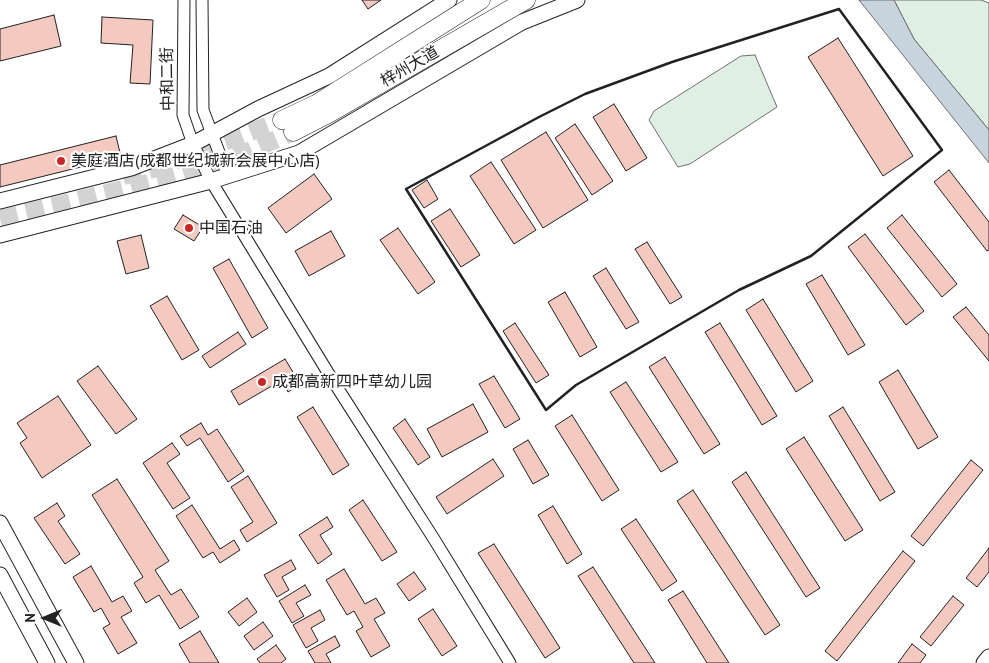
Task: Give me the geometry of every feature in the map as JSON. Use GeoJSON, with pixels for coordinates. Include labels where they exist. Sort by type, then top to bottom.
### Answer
{"type":"FeatureCollection","features":[{"type":"Feature","properties":{"kind":"highway","name":"梓州大道"},"geometry":{"type":"LineString","coordinates":[[481,0],[316,104],[288,126],[330,113],[526,0]]}},
{"type":"Feature","properties":{"kind":"main road"},"geometry":{"type":"LineString","coordinates":[[0,200],[132,168],[194,144],[258,109],[329,76],[449,0]]}},
{"type":"Feature","properties":{"kind":"main road"},"geometry":{"type":"LineString","coordinates":[[0,235],[211,181],[299,153],[522,22],[577,0]]}},
{"type":"Feature","properties":{"kind":"main road"},"geometry":{"type":"LineString","coordinates":[[0,524],[76,663]]}},
{"type":"Feature","properties":{"kind":"main road"},"geometry":{"type":"LineString","coordinates":[[0,575],[47,663]]}},
{"type":"Feature","properties":{"kind":"main road"},"geometry":{"type":"LineString","coordinates":[[984,663],[989,657]]}},
{"type":"Feature","properties":{"kind":"street","name":"中和二街"},"geometry":{"type":"LineString","coordinates":[[184,0],[183,115],[211,181],[330,376],[510,663]]}},
{"type":"Feature","properties":{"kind":"street","name":"中和二街"},"geometry":{"type":"LineString","coordinates":[[202,0],[202,110],[228,176]]}},
{"type":"Feature","properties":{"kind":"green space"},"geometry":{"type":"Polygon","coordinates":[[[894,0],[981,0],[989,3],[989,130],[914,39],[894,0]]]}},
{"type":"Feature","properties":{"kind":"green space"},"geometry":{"type":"Polygon","coordinates":[[[755,55],[777,107],[690,164],[678,167],[649,120],[654,111],[741,56],[755,55]]]}},
{"type":"Feature","properties":{"kind":"shaded area"},"geometry":{"type":"Polygon","coordinates":[[[859,0],[894,0],[914,39],[989,130],[989,163],[859,0]]]}},
{"type":"Feature","properties":{"kind":"building"},"geometry":{"type":"Polygon","coordinates":[[[362,0],[381,0],[368,9],[362,0]]]}},
{"type":"Feature","properties":{"kind":"building"},"geometry":{"type":"Polygon","coordinates":[[[54,15],[61,46],[0,61],[0,29],[54,15]]]}},
{"type":"Feature","properties":{"kind":"building"},"geometry":{"type":"Polygon","coordinates":[[[102,17],[153,20],[150,84],[130,83],[133,45],[101,43],[102,17]]]}},
{"type":"Feature","properties":{"kind":"building"},"geometry":{"type":"Polygon","coordinates":[[[838,38],[913,156],[883,176],[808,57],[838,38]]]}},
{"type":"Feature","properties":{"kind":"building"},"geometry":{"type":"Polygon","coordinates":[[[614,104],[647,158],[626,171],[593,117],[614,104]]]}},
{"type":"Feature","properties":{"kind":"building"},"geometry":{"type":"Polygon","coordinates":[[[575,124],[613,181],[592,195],[555,138],[575,124]]]}},
{"type":"Feature","properties":{"kind":"building"},"geometry":{"type":"Polygon","coordinates":[[[546,132],[588,200],[543,228],[501,160],[546,132]]]}},
{"type":"Feature","properties":{"kind":"building","name":"美庭酒店(成都世纪城新会展中心店)"},"geometry":{"type":"Polygon","coordinates":[[[116,136],[121,157],[0,187],[0,165],[116,136]]]}},
{"type":"Feature","properties":{"kind":"building"},"geometry":{"type":"Polygon","coordinates":[[[491,162],[536,230],[514,244],[470,176],[491,162]]]}},
{"type":"Feature","properties":{"kind":"building"},"geometry":{"type":"Polygon","coordinates":[[[949,170],[989,222],[989,250],[987,251],[934,182],[949,170]]]}},
{"type":"Feature","properties":{"kind":"building"},"geometry":{"type":"Polygon","coordinates":[[[314,174],[332,199],[286,233],[268,208],[314,174]]]}},
{"type":"Feature","properties":{"kind":"building"},"geometry":{"type":"Polygon","coordinates":[[[427,180],[438,199],[424,208],[412,190],[427,180]]]}},
{"type":"Feature","properties":{"kind":"building"},"geometry":{"type":"Polygon","coordinates":[[[450,209],[480,255],[461,267],[431,221],[450,209]]]}},
{"type":"Feature","properties":{"kind":"building"},"geometry":{"type":"Polygon","coordinates":[[[183,215],[203,227],[194,241],[174,229],[183,215]]]}},
{"type":"Feature","properties":{"kind":"building"},"geometry":{"type":"Polygon","coordinates":[[[902,215],[957,284],[942,297],[887,228],[902,215]]]}},
{"type":"Feature","properties":{"kind":"building"},"geometry":{"type":"Polygon","coordinates":[[[398,228],[435,282],[418,294],[380,240],[398,228]]]}},
{"type":"Feature","properties":{"kind":"building"},"geometry":{"type":"Polygon","coordinates":[[[331,231],[345,256],[309,276],[295,251],[331,231]]]}},
{"type":"Feature","properties":{"kind":"building"},"geometry":{"type":"Polygon","coordinates":[[[865,234],[924,311],[906,325],[848,247],[865,234]]]}},
{"type":"Feature","properties":{"kind":"building"},"geometry":{"type":"Polygon","coordinates":[[[141,235],[149,268],[126,274],[117,241],[141,235]]]}},
{"type":"Feature","properties":{"kind":"building"},"geometry":{"type":"Polygon","coordinates":[[[647,242],[682,297],[670,304],[635,249],[647,242]]]}},
{"type":"Feature","properties":{"kind":"building"},"geometry":{"type":"Polygon","coordinates":[[[229,259],[268,328],[252,338],[213,268],[229,259]]]}},
{"type":"Feature","properties":{"kind":"building"},"geometry":{"type":"Polygon","coordinates":[[[606,268],[639,322],[626,329],[593,276],[606,268]]]}},
{"type":"Feature","properties":{"kind":"building"},"geometry":{"type":"Polygon","coordinates":[[[822,275],[865,345],[848,355],[806,284],[822,275]]]}},
{"type":"Feature","properties":{"kind":"building"},"geometry":{"type":"Polygon","coordinates":[[[565,292],[597,347],[580,357],[548,302],[565,292]]]}},
{"type":"Feature","properties":{"kind":"building"},"geometry":{"type":"Polygon","coordinates":[[[167,296],[199,350],[182,360],[150,306],[167,296]]]}},
{"type":"Feature","properties":{"kind":"building"},"geometry":{"type":"Polygon","coordinates":[[[763,299],[813,381],[796,392],[746,310],[763,299]]]}},
{"type":"Feature","properties":{"kind":"building"},"geometry":{"type":"Polygon","coordinates":[[[966,307],[989,335],[989,361],[953,317],[966,307]]]}},
{"type":"Feature","properties":{"kind":"building"},"geometry":{"type":"Polygon","coordinates":[[[515,323],[549,375],[536,383],[503,331],[515,323]]]}},
{"type":"Feature","properties":{"kind":"building"},"geometry":{"type":"Polygon","coordinates":[[[720,323],[777,416],[762,425],[705,332],[720,323]]]}},
{"type":"Feature","properties":{"kind":"building"},"geometry":{"type":"Polygon","coordinates":[[[238,332],[246,344],[210,368],[202,356],[238,332]]]}},
{"type":"Feature","properties":{"kind":"building"},"geometry":{"type":"Polygon","coordinates":[[[665,357],[720,444],[704,454],[649,367],[665,357]]]}},
{"type":"Feature","properties":{"kind":"building","name":"成都高新四叶草幼儿园"},"geometry":{"type":"Polygon","coordinates":[[[285,359],[300,384],[288,392],[282,380],[239,405],[231,391],[285,359]]]}},
{"type":"Feature","properties":{"kind":"building"},"geometry":{"type":"Polygon","coordinates":[[[98,366],[137,419],[116,434],[77,381],[98,366]]]}},
{"type":"Feature","properties":{"kind":"building"},"geometry":{"type":"Polygon","coordinates":[[[898,370],[938,437],[918,449],[879,382],[898,370]]]}},
{"type":"Feature","properties":{"kind":"building"},"geometry":{"type":"Polygon","coordinates":[[[494,376],[520,419],[505,428],[479,384],[494,376]]]}},
{"type":"Feature","properties":{"kind":"building"},"geometry":{"type":"Polygon","coordinates":[[[626,382],[678,462],[661,472],[610,392],[626,382]]]}},
{"type":"Feature","properties":{"kind":"building"},"geometry":{"type":"Polygon","coordinates":[[[58,396],[91,445],[42,478],[20,443],[27,438],[17,423],[58,396]]]}},
{"type":"Feature","properties":{"kind":"building"},"geometry":{"type":"Polygon","coordinates":[[[473,404],[488,432],[442,457],[427,429],[473,404]]]}},
{"type":"Feature","properties":{"kind":"building"},"geometry":{"type":"Polygon","coordinates":[[[313,407],[349,465],[333,475],[297,417],[313,407]]]}},
{"type":"Feature","properties":{"kind":"building"},"geometry":{"type":"Polygon","coordinates":[[[843,407],[895,492],[880,501],[829,416],[843,407]]]}},
{"type":"Feature","properties":{"kind":"building"},"geometry":{"type":"Polygon","coordinates":[[[572,415],[619,490],[602,501],[555,426],[572,415]]]}},
{"type":"Feature","properties":{"kind":"building"},"geometry":{"type":"Polygon","coordinates":[[[405,419],[430,457],[418,465],[393,428],[405,419]]]}},
{"type":"Feature","properties":{"kind":"building"},"geometry":{"type":"Polygon","coordinates":[[[201,423],[208,435],[217,429],[244,471],[228,482],[200,438],[187,446],[180,436],[201,423]]]}},
{"type":"Feature","properties":{"kind":"building"},"geometry":{"type":"Polygon","coordinates":[[[804,437],[863,530],[845,541],[786,449],[804,437]]]}},
{"type":"Feature","properties":{"kind":"building"},"geometry":{"type":"Polygon","coordinates":[[[528,440],[549,475],[533,484],[513,449],[528,440]]]}},
{"type":"Feature","properties":{"kind":"building"},"geometry":{"type":"Polygon","coordinates":[[[172,443],[180,454],[167,463],[190,498],[173,509],[143,463],[172,443]]]}},
{"type":"Feature","properties":{"kind":"building"},"geometry":{"type":"Polygon","coordinates":[[[493,459],[504,476],[447,514],[436,497],[493,459]]]}},
{"type":"Feature","properties":{"kind":"building"},"geometry":{"type":"Polygon","coordinates":[[[971,460],[983,470],[923,546],[911,536],[971,460]]]}},
{"type":"Feature","properties":{"kind":"building"},"geometry":{"type":"Polygon","coordinates":[[[746,472],[820,588],[806,597],[732,482],[746,472]]]}},
{"type":"Feature","properties":{"kind":"building"},"geometry":{"type":"Polygon","coordinates":[[[248,476],[277,523],[247,542],[240,530],[253,522],[231,487],[248,476]]]}},
{"type":"Feature","properties":{"kind":"building"},"geometry":{"type":"Polygon","coordinates":[[[117,479],[169,561],[155,570],[171,595],[181,589],[199,617],[180,629],[159,595],[146,603],[134,583],[143,577],[92,495],[117,479]]]}},
{"type":"Feature","properties":{"kind":"building"},"geometry":{"type":"Polygon","coordinates":[[[693,490],[780,625],[765,635],[677,501],[693,490]]]}},
{"type":"Feature","properties":{"kind":"building"},"geometry":{"type":"Polygon","coordinates":[[[363,500],[397,552],[382,561],[349,510],[363,500]]]}},
{"type":"Feature","properties":{"kind":"building"},"geometry":{"type":"Polygon","coordinates":[[[57,503],[65,516],[58,521],[80,554],[65,564],[34,518],[57,503]]]}},
{"type":"Feature","properties":{"kind":"building"},"geometry":{"type":"Polygon","coordinates":[[[192,505],[220,549],[234,540],[240,550],[220,563],[213,552],[203,558],[176,516],[192,505]]]}},
{"type":"Feature","properties":{"kind":"building"},"geometry":{"type":"Polygon","coordinates":[[[553,506],[582,554],[567,564],[538,515],[553,506]]]}},
{"type":"Feature","properties":{"kind":"building"},"geometry":{"type":"Polygon","coordinates":[[[327,517],[333,527],[320,535],[332,554],[318,564],[299,535],[327,517]]]}},
{"type":"Feature","properties":{"kind":"building"},"geometry":{"type":"Polygon","coordinates":[[[636,519],[677,581],[662,591],[621,529],[636,519]]]}},
{"type":"Feature","properties":{"kind":"building"},"geometry":{"type":"Polygon","coordinates":[[[494,544],[560,648],[545,658],[478,553],[494,544]]]}},
{"type":"Feature","properties":{"kind":"building"},"geometry":{"type":"Polygon","coordinates":[[[989,548],[989,572],[977,587],[966,578],[989,548]]]}},
{"type":"Feature","properties":{"kind":"building"},"geometry":{"type":"Polygon","coordinates":[[[903,551],[915,561],[837,661],[825,651],[903,551]]]}},
{"type":"Feature","properties":{"kind":"building"},"geometry":{"type":"Polygon","coordinates":[[[291,560],[296,569],[282,577],[289,590],[277,597],[264,575],[291,560]]]}},
{"type":"Feature","properties":{"kind":"building"},"geometry":{"type":"Polygon","coordinates":[[[91,566],[112,602],[123,596],[132,611],[121,617],[137,643],[118,654],[103,628],[110,624],[101,608],[94,612],[73,577],[91,566]]]}},
{"type":"Feature","properties":{"kind":"building"},"geometry":{"type":"Polygon","coordinates":[[[593,567],[655,663],[634,663],[578,576],[593,567]]]}},
{"type":"Feature","properties":{"kind":"building"},"geometry":{"type":"Polygon","coordinates":[[[344,569],[365,604],[376,598],[385,613],[374,619],[390,646],[371,657],[356,631],[363,627],[354,611],[347,615],[326,580],[344,569]]]}},
{"type":"Feature","properties":{"kind":"building"},"geometry":{"type":"Polygon","coordinates":[[[414,572],[426,589],[409,601],[397,584],[414,572]]]}},
{"type":"Feature","properties":{"kind":"building"},"geometry":{"type":"Polygon","coordinates":[[[305,585],[311,595],[296,603],[304,616],[292,623],[279,601],[305,585]]]}},
{"type":"Feature","properties":{"kind":"building"},"geometry":{"type":"Polygon","coordinates":[[[683,591],[729,663],[707,663],[668,600],[683,591]]]}},
{"type":"Feature","properties":{"kind":"building"},"geometry":{"type":"Polygon","coordinates":[[[953,596],[964,605],[931,646],[920,637],[953,596]]]}},
{"type":"Feature","properties":{"kind":"building"},"geometry":{"type":"Polygon","coordinates":[[[247,598],[257,612],[239,626],[228,612],[247,598]]]}},
{"type":"Feature","properties":{"kind":"building"},"geometry":{"type":"Polygon","coordinates":[[[433,609],[457,646],[442,656],[418,619],[433,609]]]}},
{"type":"Feature","properties":{"kind":"building"},"geometry":{"type":"Polygon","coordinates":[[[320,610],[325,620],[311,628],[318,641],[306,648],[293,625],[320,610]]]}},
{"type":"Feature","properties":{"kind":"building"},"geometry":{"type":"Polygon","coordinates":[[[263,622],[273,636],[254,650],[244,636],[263,622]]]}},
{"type":"Feature","properties":{"kind":"building"},"geometry":{"type":"Polygon","coordinates":[[[200,631],[219,663],[190,663],[179,644],[200,631]]]}},
{"type":"Feature","properties":{"kind":"building"},"geometry":{"type":"Polygon","coordinates":[[[335,636],[340,646],[326,654],[331,663],[315,663],[308,651],[335,636]]]}},
{"type":"Feature","properties":{"kind":"building"},"geometry":{"type":"Polygon","coordinates":[[[912,644],[926,655],[920,663],[898,663],[912,644]]]}},
{"type":"Feature","properties":{"kind":"building"},"geometry":{"type":"Polygon","coordinates":[[[276,645],[286,659],[281,663],[260,663],[257,659],[276,645]]]}},
{"type":"Feature","properties":{"kind":"tunnel"},"geometry":{"type":"LineString","coordinates":[[123,176],[153,169],[282,120]]}},
{"type":"Feature","properties":{"kind":"tunnel"},"geometry":{"type":"LineString","coordinates":[[0,219],[160,180],[238,156],[293,132]]}},
{"type":"Feature","properties":{"kind":"wall"},"geometry":{"type":"LineString","coordinates":[[839,9],[942,150],[811,256],[739,290],[576,385],[546,410],[406,189],[585,94],[672,62],[839,9]]}},
{"type":"Feature","properties":{"kind":"place","name":"美庭酒店(成都世纪城新会展中心店)"},"geometry":{"type":"Point","coordinates":[61,161]}},
{"type":"Feature","properties":{"kind":"place","name":"中国石油"},"geometry":{"type":"Point","coordinates":[189,228]}},
{"type":"Feature","properties":{"kind":"place","name":"成都高新四叶草幼儿园"},"geometry":{"type":"Point","coordinates":[262,382]}}]}
